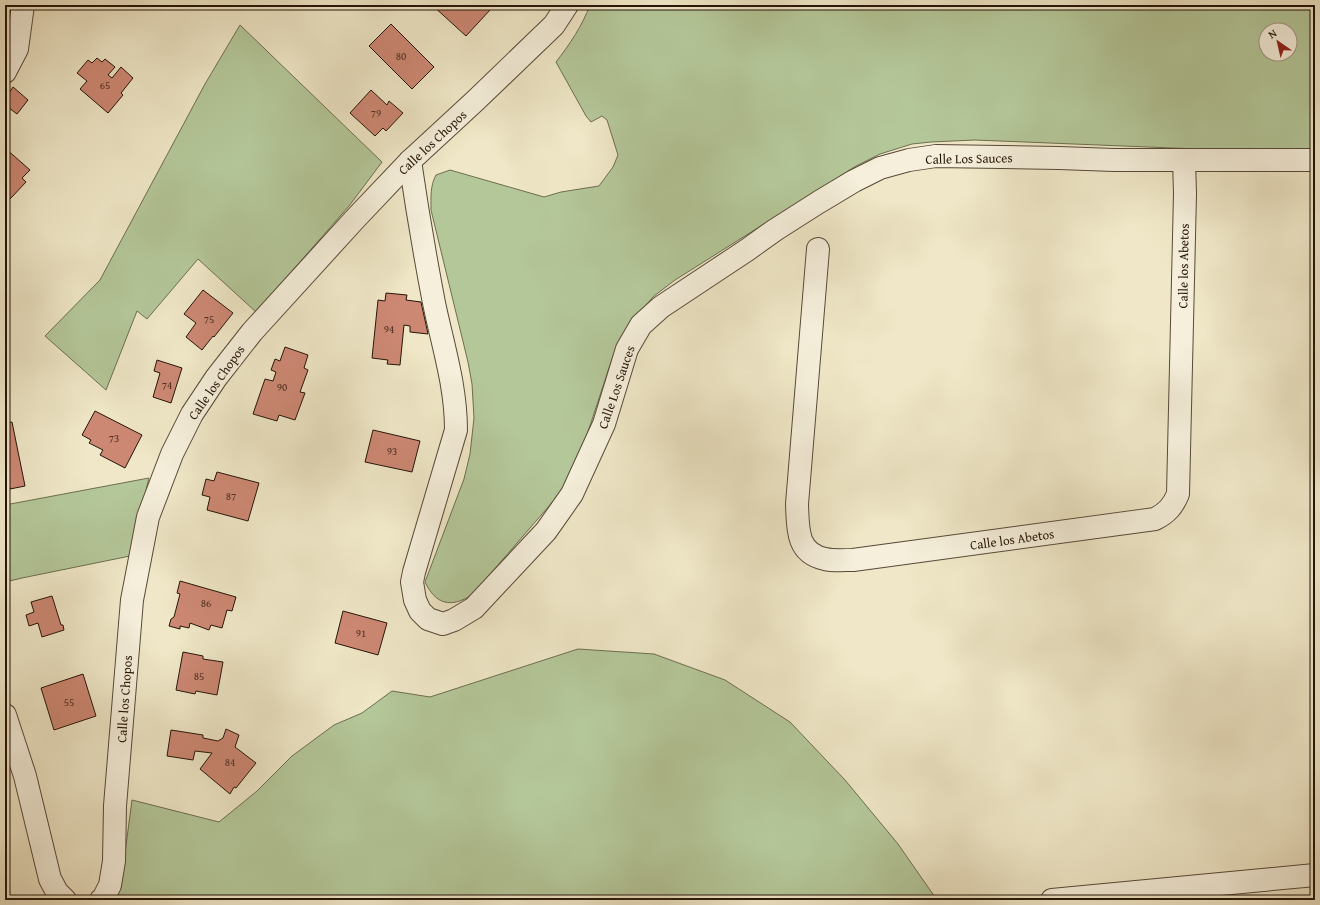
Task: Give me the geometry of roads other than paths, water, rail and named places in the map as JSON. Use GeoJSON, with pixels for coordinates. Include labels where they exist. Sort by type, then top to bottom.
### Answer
{"type":"FeatureCollection","features":[{"type":"Feature","properties":{"kind":"street"},"geometry":{"type":"LineString","coordinates":[[5,72],[17,49],[24,5]]}},
{"type":"Feature","properties":{"kind":"street","name":"Calle los Chopos"},"geometry":{"type":"LineString","coordinates":[[101,900],[103,899],[110,885],[114,861],[115,806],[132,600],[148,517],[172,454],[192,414],[216,378],[252,332],[410,161],[554,25],[567,5]]}},
{"type":"Feature","properties":{"kind":"street","name":"Calle Los Sauces"},"geometry":{"type":"LineString","coordinates":[[410,161],[433,297],[449,368],[456,408],[456,430],[412,582],[415,600],[420,611],[428,619],[443,624],[454,620],[474,608],[491,591],[546,531],[572,494],[604,424],[627,349],[641,325],[661,307],[747,250],[774,230],[819,202],[880,168],[909,160],[936,156],[1114,160],[1315,160]]}},
{"type":"Feature","properties":{"kind":"street","name":"Calle los Abetos"},"geometry":{"type":"LineString","coordinates":[[818,249],[797,504],[798,530],[801,542],[807,551],[814,556],[826,560],[852,560],[1155,519],[1165,514],[1173,505],[1178,494],[1185,194],[1184,160]]}},
{"type":"Feature","properties":{"kind":"street"},"geometry":{"type":"LineString","coordinates":[[5,715],[25,776],[50,879],[57,892],[65,900]]}},
{"type":"Feature","properties":{"kind":"street"},"geometry":{"type":"LineString","coordinates":[[1052,900],[1315,875]]}}]}
